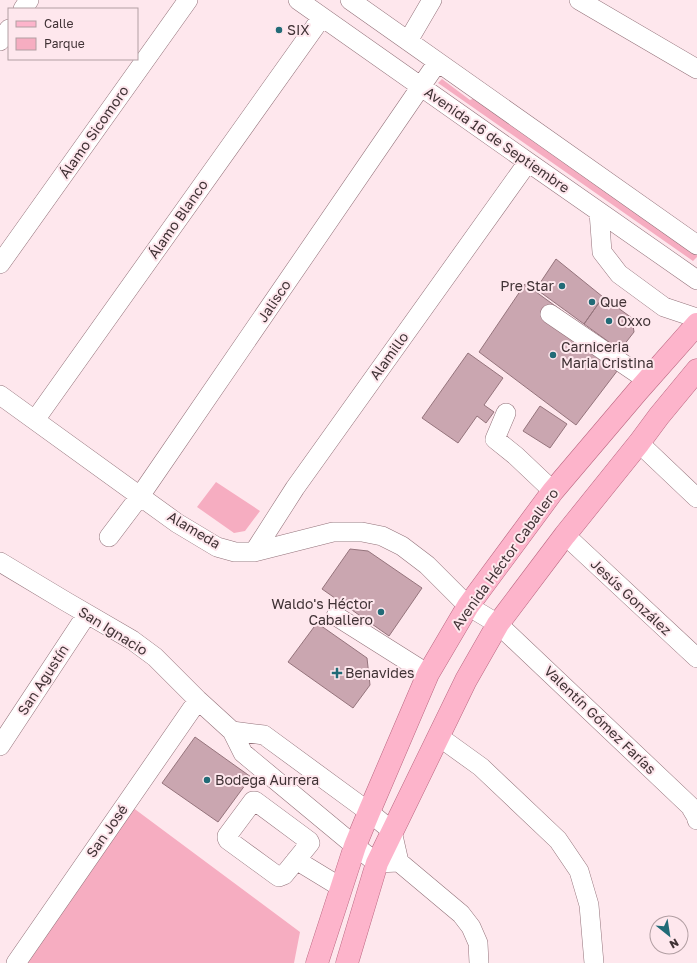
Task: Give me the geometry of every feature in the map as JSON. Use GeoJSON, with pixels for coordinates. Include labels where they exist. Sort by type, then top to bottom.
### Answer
{"type":"FeatureCollection","features":[{"type":"Feature","properties":{"kind":"main road","name":"Avenida Héctor Caballero"},"geometry":{"type":"LineString","coordinates":[[317,963],[355,846],[369,812],[428,674],[468,606],[553,491],[697,324]]}},
{"type":"Feature","properties":{"kind":"main road"},"geometry":{"type":"LineString","coordinates":[[347,963],[377,863],[466,680],[498,624],[659,416],[697,370]]}},
{"type":"Feature","properties":{"kind":"main road"},"geometry":{"type":"LineString","coordinates":[[642,386],[659,416]]}},
{"type":"Feature","properties":{"kind":"street","name":"Álamo Sicomoro"},"geometry":{"type":"LineString","coordinates":[[0,264],[188,0]]}},
{"type":"Feature","properties":{"kind":"street","name":"Avenida 16 de Septiembre"},"geometry":{"type":"LineString","coordinates":[[298,0],[697,280]]}},
{"type":"Feature","properties":{"kind":"street","name":"Avenida 16 de Septiembre"},"geometry":{"type":"LineString","coordinates":[[350,0],[697,245]]}},
{"type":"Feature","properties":{"kind":"street"},"geometry":{"type":"LineString","coordinates":[[408,41],[432,0]]}},
{"type":"Feature","properties":{"kind":"street"},"geometry":{"type":"LineString","coordinates":[[579,0],[697,69]]}},
{"type":"Feature","properties":{"kind":"street","name":"Álamo Blanco"},"geometry":{"type":"LineString","coordinates":[[34,420],[322,17]]}},
{"type":"Feature","properties":{"kind":"street"},"geometry":{"type":"LineString","coordinates":[[0,41],[8,30]]}},
{"type":"Feature","properties":{"kind":"street","name":"Jalisco"},"geometry":{"type":"LineString","coordinates":[[109,537],[140,496],[437,62]]}},
{"type":"Feature","properties":{"kind":"street","name":"Alamillo"},"geometry":{"type":"LineString","coordinates":[[254,552],[295,488],[528,162]]}},
{"type":"Feature","properties":{"kind":"street"},"geometry":{"type":"LineString","coordinates":[[599,212],[602,252],[619,274],[664,307],[697,318]]}},
{"type":"Feature","properties":{"kind":"street"},"geometry":{"type":"LineString","coordinates":[[550,314],[642,386]]}},
{"type":"Feature","properties":{"kind":"street","name":"Alameda"},"geometry":{"type":"LineString","coordinates":[[0,395],[177,522],[217,547],[235,552],[254,552],[334,532],[362,532],[382,536],[402,546],[427,565],[468,606]]}},
{"type":"Feature","properties":{"kind":"street"},"geometry":{"type":"LineString","coordinates":[[506,412],[495,439],[516,456],[553,491]]}},
{"type":"Feature","properties":{"kind":"street"},"geometry":{"type":"LineString","coordinates":[[639,443],[697,498]]}},
{"type":"Feature","properties":{"kind":"street","name":"Jesús González"},"geometry":{"type":"LineString","coordinates":[[565,536],[697,658]]}},
{"type":"Feature","properties":{"kind":"street","name":"San Ignacio"},"geometry":{"type":"LineString","coordinates":[[0,562],[132,640],[155,657],[198,700],[232,731],[243,753],[377,863]]}},
{"type":"Feature","properties":{"kind":"street","name":"Valentín Gómez Farías"},"geometry":{"type":"LineString","coordinates":[[468,606],[498,624],[690,806],[697,820]]}},
{"type":"Feature","properties":{"kind":"street","name":"San Agustín"},"geometry":{"type":"LineString","coordinates":[[0,746],[87,614]]}},
{"type":"Feature","properties":{"kind":"street"},"geometry":{"type":"LineString","coordinates":[[336,616],[428,674]]}},
{"type":"Feature","properties":{"kind":"street","name":"San José"},"geometry":{"type":"LineString","coordinates":[[16,963],[198,700]]}},
{"type":"Feature","properties":{"kind":"street"},"geometry":{"type":"LineString","coordinates":[[232,731],[264,735],[369,812],[392,831],[399,862],[461,914],[471,927],[478,943],[479,963]]}},
{"type":"Feature","properties":{"kind":"street"},"geometry":{"type":"LineString","coordinates":[[438,736],[481,766],[558,840],[579,871],[589,905],[594,963]]}},
{"type":"Feature","properties":{"kind":"street"},"geometry":{"type":"LineString","coordinates":[[296,860],[342,888]]}},
{"type":"Feature","properties":{"kind":"street"},"geometry":{"type":"LineString","coordinates":[[377,863],[399,862]]}},
{"type":"Feature","properties":{"kind":"green space"},"geometry":{"type":"Polygon","coordinates":[[[442,79],[470,100],[478,97],[697,251],[697,257],[693,261],[438,83],[442,79]]]}},
{"type":"Feature","properties":{"kind":"green space"},"geometry":{"type":"Polygon","coordinates":[[[216,482],[260,511],[245,531],[234,533],[197,507],[216,482]]]}},
{"type":"Feature","properties":{"kind":"green space"},"geometry":{"type":"Polygon","coordinates":[[[132,807],[300,932],[294,963],[25,963],[132,807]]]}},
{"type":"Feature","properties":{"kind":"building"},"geometry":{"type":"Polygon","coordinates":[[[556,259],[603,297],[584,324],[536,289],[556,259]]]}},
{"type":"Feature","properties":{"kind":"building","name":"Carniceria Maria Cristina"},"geometry":{"type":"Polygon","coordinates":[[[525,284],[627,358],[576,425],[479,352],[525,284]]]}},
{"type":"Feature","properties":{"kind":"building","name":"Oxxo"},"geometry":{"type":"Polygon","coordinates":[[[603,297],[632,318],[634,332],[620,350],[584,324],[603,297]]]}},
{"type":"Feature","properties":{"kind":"building"},"geometry":{"type":"Polygon","coordinates":[[[468,353],[503,378],[484,405],[494,412],[486,423],[477,416],[458,443],[422,418],[468,353]]]}},
{"type":"Feature","properties":{"kind":"building"},"geometry":{"type":"Polygon","coordinates":[[[540,406],[567,424],[550,448],[523,431],[540,406]]]}},
{"type":"Feature","properties":{"kind":"building","name":"Waldo's Héctor Caballero"},"geometry":{"type":"Polygon","coordinates":[[[350,549],[368,551],[422,588],[389,636],[322,589],[350,549]]]}},
{"type":"Feature","properties":{"kind":"building","name":"Benavides"},"geometry":{"type":"Polygon","coordinates":[[[317,623],[367,658],[370,685],[353,708],[288,662],[317,623]]]}},
{"type":"Feature","properties":{"kind":"building","name":"Bodega Aurrera"},"geometry":{"type":"Polygon","coordinates":[[[195,737],[251,777],[218,822],[162,783],[195,737]]]}},
{"type":"Feature","properties":{"kind":"place","name":"SIX"},"geometry":{"type":"Point","coordinates":[279,30]}},
{"type":"Feature","properties":{"kind":"place","name":"Pre Star"},"geometry":{"type":"Point","coordinates":[562,286]}},
{"type":"Feature","properties":{"kind":"place","name":"Que"},"geometry":{"type":"Point","coordinates":[592,302]}},
{"type":"Feature","properties":{"kind":"place","name":"Oxxo"},"geometry":{"type":"Point","coordinates":[609,321]}},
{"type":"Feature","properties":{"kind":"place","name":"Carniceria Maria Cristina"},"geometry":{"type":"Point","coordinates":[553,355]}},
{"type":"Feature","properties":{"kind":"place","name":"Waldo's Héctor Caballero"},"geometry":{"type":"Point","coordinates":[381,612]}},
{"type":"Feature","properties":{"kind":"place","name":"Benavides"},"geometry":{"type":"Point","coordinates":[337,673]}},
{"type":"Feature","properties":{"kind":"place","name":"Bodega Aurrera"},"geometry":{"type":"Point","coordinates":[207,780]}}]}
